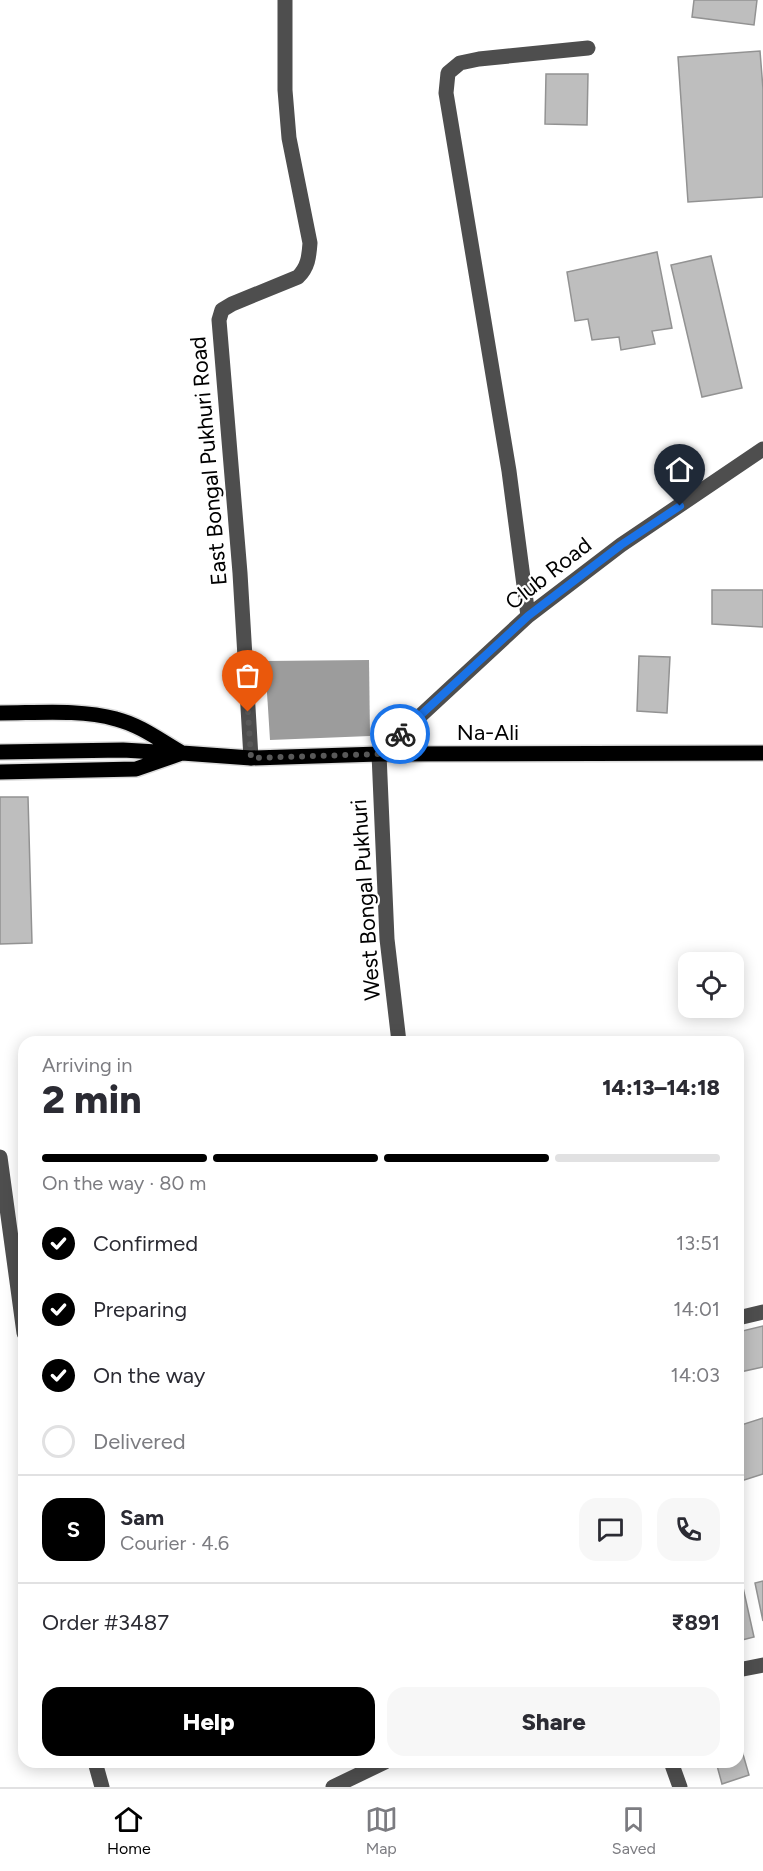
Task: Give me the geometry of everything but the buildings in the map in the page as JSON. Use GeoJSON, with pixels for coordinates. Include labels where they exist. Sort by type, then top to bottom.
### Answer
{"type":"FeatureCollection","features":[{"type":"Feature","properties":{"kind":"main road"},"geometry":{"type":"LineString","coordinates":[[0,713],[54,713],[115,718],[182,753]]}},
{"type":"Feature","properties":{"kind":"main road"},"geometry":{"type":"LineString","coordinates":[[0,752],[123,750],[182,753]]}},
{"type":"Feature","properties":{"kind":"main road","name":"Na-Ali"},"geometry":{"type":"LineString","coordinates":[[0,772],[136,769],[182,753],[251,758],[379,754],[763,753]]}},
{"type":"Feature","properties":{"kind":"street","name":"East Bongal Pukhuri Road"},"geometry":{"type":"LineString","coordinates":[[251,758],[240,573],[219,320],[222,310],[232,304],[298,277],[306,269],[309,258],[310,243],[289,138],[285,90],[285,0]]}},
{"type":"Feature","properties":{"kind":"street"},"geometry":{"type":"LineString","coordinates":[[528,616],[509,471],[446,93],[448,73],[460,63],[479,59],[588,48]]}},
{"type":"Feature","properties":{"kind":"street","name":"Club Road"},"geometry":{"type":"LineString","coordinates":[[379,754],[528,616],[621,545],[763,449]]}},
{"type":"Feature","properties":{"kind":"street","name":"West Bongal Pukhuri"},"geometry":{"type":"LineString","coordinates":[[379,754],[387,939],[398,1036]]}},
{"type":"Feature","properties":{"kind":"street"},"geometry":{"type":"LineString","coordinates":[[0,1157],[18,1289]]}},
{"type":"Feature","properties":{"kind":"street"},"geometry":{"type":"LineString","coordinates":[[744,1317],[763,1312]]}},
{"type":"Feature","properties":{"kind":"street"},"geometry":{"type":"LineString","coordinates":[[744,1669],[763,1665]]}},
{"type":"Feature","properties":{"kind":"street"},"geometry":{"type":"LineString","coordinates":[[97,1768],[102,1787]]}},
{"type":"Feature","properties":{"kind":"street"},"geometry":{"type":"LineString","coordinates":[[333,1787],[373,1768]]}},
{"type":"Feature","properties":{"kind":"street"},"geometry":{"type":"LineString","coordinates":[[673,1768],[680,1787]]}},
{"type":"Feature","properties":{"kind":"shaded area"},"geometry":{"type":"Polygon","coordinates":[[[369,660],[370,736],[270,740],[265,661],[369,660]]]}},
{"type":"Feature","properties":{"kind":"way so far"},"geometry":{"type":"LineString","coordinates":[[248,712],[251,758],[379,754],[400,734]]}},
{"type":"Feature","properties":{"kind":"route"},"geometry":{"type":"LineString","coordinates":[[400,734],[528,616],[621,545],[680,506]]}}]}
